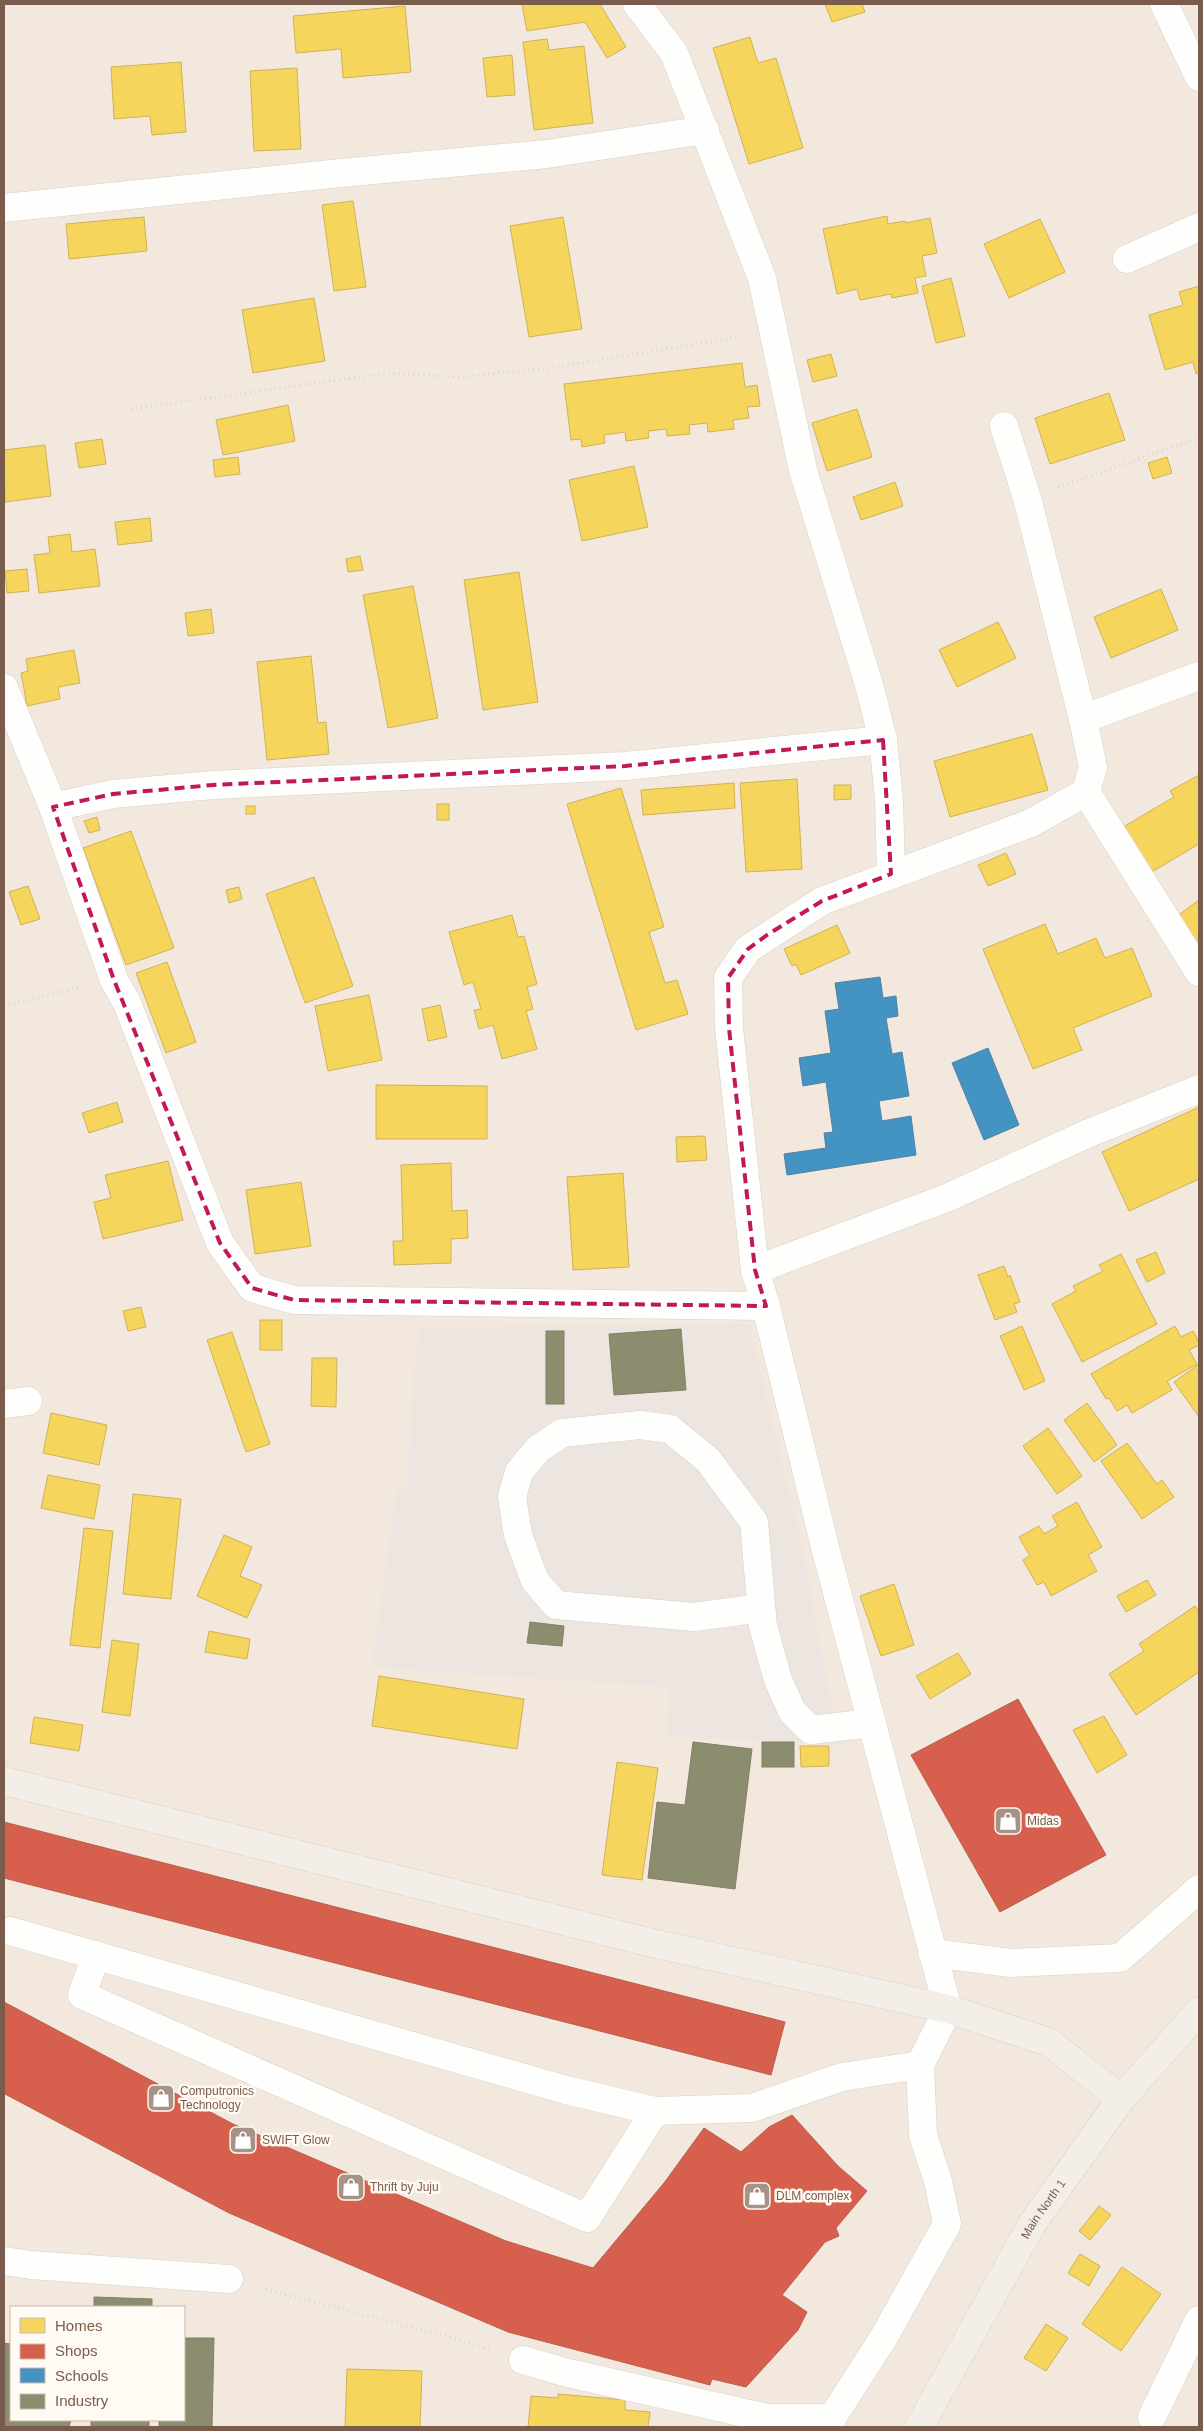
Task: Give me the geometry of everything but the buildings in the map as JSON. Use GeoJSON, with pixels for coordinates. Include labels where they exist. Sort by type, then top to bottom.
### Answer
{"type":"FeatureCollection","features":[{"type":"Feature","properties":{"kind":"main road"},"geometry":{"type":"LineString","coordinates":[[4,1781],[648,1942],[948,2009],[1049,2042],[1121,2099]]}},
{"type":"Feature","properties":{"kind":"main road","name":"Main North 1"},"geometry":{"type":"LineString","coordinates":[[919,2427],[1032,2224],[1121,2099],[1199,2011]]}},
{"type":"Feature","properties":{"kind":"street"},"geometry":{"type":"LineString","coordinates":[[637,4],[674,53],[762,278],[803,470],[870,688],[883,740],[889,800],[891,874]]}},
{"type":"Feature","properties":{"kind":"street"},"geometry":{"type":"LineString","coordinates":[[1164,4],[1199,77]]}},
{"type":"Feature","properties":{"kind":"street"},"geometry":{"type":"LineString","coordinates":[[4,208],[341,172],[547,154],[705,130]]}},
{"type":"Feature","properties":{"kind":"street"},"geometry":{"type":"LineString","coordinates":[[1127,259],[1199,227]]}},
{"type":"Feature","properties":{"kind":"street"},"geometry":{"type":"LineString","coordinates":[[1004,426],[1027,498],[1083,719],[1092,767],[1086,792],[1199,972]]}},
{"type":"Feature","properties":{"kind":"street"},"geometry":{"type":"LineString","coordinates":[[1083,719],[1199,676]]}},
{"type":"Feature","properties":{"kind":"street"},"geometry":{"type":"LineString","coordinates":[[4,688],[53,807],[114,980],[127,1003],[220,1243],[252,1288],[294,1300],[766,1306]]}},
{"type":"Feature","properties":{"kind":"street"},"geometry":{"type":"LineString","coordinates":[[53,807],[113,794],[214,785],[625,766],[883,740]]}},
{"type":"Feature","properties":{"kind":"street"},"geometry":{"type":"LineString","coordinates":[[523,2360],[564,2372],[767,2418],[830,2423],[884,2337],[947,2224],[938,2181],[923,2135],[920,2064],[948,2009],[824,1542],[766,1306],[754,1270],[729,1028],[728,978],[748,950],[767,935],[822,901],[1031,823],[1086,792]]}},
{"type":"Feature","properties":{"kind":"street"},"geometry":{"type":"LineString","coordinates":[[754,1270],[948,1197],[1089,1133],[1199,1089]]}},
{"type":"Feature","properties":{"kind":"street"},"geometry":{"type":"LineString","coordinates":[[761,1608],[694,1617],[556,1605],[535,1582],[518,1535],[512,1497],[519,1472],[538,1449],[562,1433],[640,1425],[670,1429],[708,1460],[754,1522],[763,1626],[778,1680],[792,1711],[811,1730],[872,1723]]}},
{"type":"Feature","properties":{"kind":"street"},"geometry":{"type":"LineString","coordinates":[[932,1953],[1011,1962],[1120,1958],[1199,1888]]}},
{"type":"Feature","properties":{"kind":"street"},"geometry":{"type":"LineString","coordinates":[[10,1931],[566,2090],[655,2111],[752,2108],[842,2077],[920,2064]]}},
{"type":"Feature","properties":{"kind":"street"},"geometry":{"type":"LineString","coordinates":[[96,1956],[82,1995],[587,2218],[655,2111]]}},
{"type":"Feature","properties":{"kind":"street"},"geometry":{"type":"LineString","coordinates":[[4,2260],[31,2265],[229,2280]]}},
{"type":"Feature","properties":{"kind":"street"},"geometry":{"type":"LineString","coordinates":[[1152,2417],[1199,2320]]}},
{"type":"Feature","properties":{"kind":"path"},"geometry":{"type":"LineString","coordinates":[[131,409],[388,373],[459,377],[552,368],[774,331]]}},
{"type":"Feature","properties":{"kind":"path"},"geometry":{"type":"LineString","coordinates":[[1027,498],[1199,438]]}},
{"type":"Feature","properties":{"kind":"path"},"geometry":{"type":"LineString","coordinates":[[4,1006],[114,980]]}},
{"type":"Feature","properties":{"kind":"path"},"geometry":{"type":"LineString","coordinates":[[229,2280],[449,2337],[523,2360]]}},
{"type":"Feature","properties":{"kind":"highlighted area"},"geometry":{"type":"Polygon","coordinates":[[[883,740],[891,874],[822,901],[767,935],[748,949],[728,978],[729,1028],[755,1270],[766,1306],[294,1300],[252,1288],[220,1243],[114,980],[53,807],[113,794],[213,785],[625,766],[883,740]]]}},
{"type":"Feature","properties":{"kind":"shaded area"},"geometry":{"type":"Polygon","coordinates":[[[4,4],[1199,4],[1199,2427],[4,2427],[4,4]]]}},
{"type":"Feature","properties":{"kind":"shaded area"},"geometry":{"type":"Polygon","coordinates":[[[749,1324],[802,1546],[830,1698],[843,1746],[666,1735],[670,1687],[372,1667],[397,1487],[408,1488],[411,1405],[419,1327],[749,1324]]]}},
{"type":"Feature","properties":{"kind":"place","name":"Midas"},"geometry":{"type":"Point","coordinates":[1008,1821]}},
{"type":"Feature","properties":{"kind":"place","name":"Computronics Technology"},"geometry":{"type":"Point","coordinates":[161,2098]}},
{"type":"Feature","properties":{"kind":"place","name":"SWIFT Glow"},"geometry":{"type":"Point","coordinates":[243,2140]}},
{"type":"Feature","properties":{"kind":"place","name":"Thrift by Juju"},"geometry":{"type":"Point","coordinates":[351,2187]}},
{"type":"Feature","properties":{"kind":"place","name":"DLM complex"},"geometry":{"type":"Point","coordinates":[757,2196]}}]}
